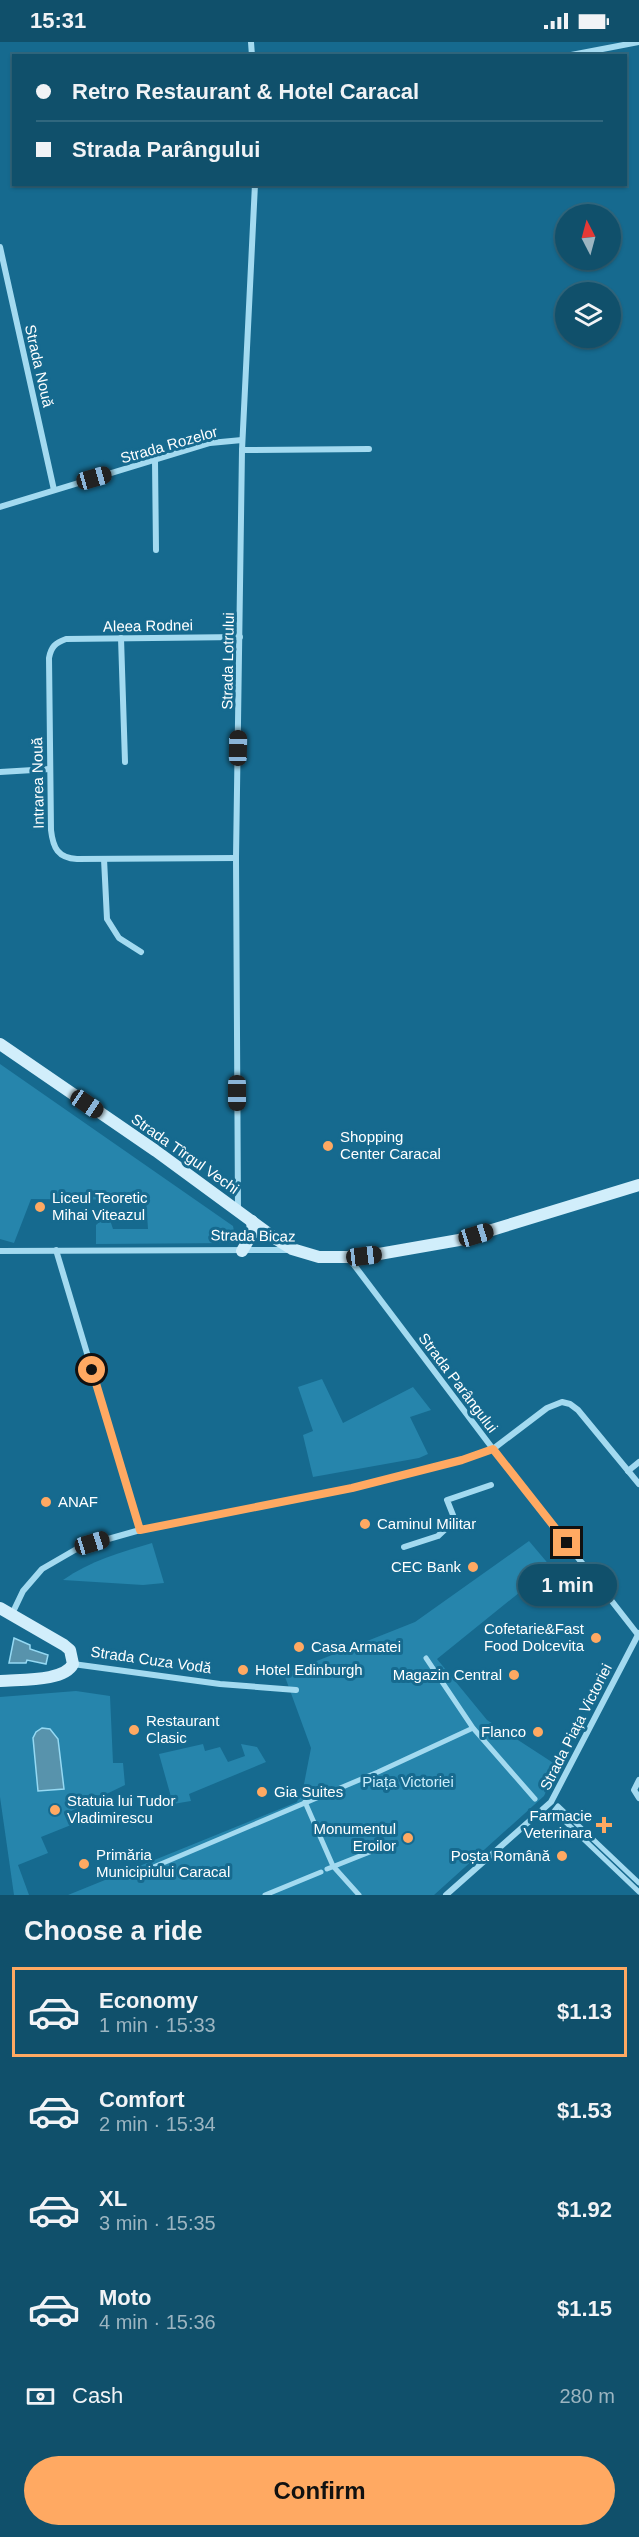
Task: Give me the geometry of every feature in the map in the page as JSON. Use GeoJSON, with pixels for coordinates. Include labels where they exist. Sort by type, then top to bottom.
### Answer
{"type":"FeatureCollection","features":[{"type":"Feature","properties":{"kind":"main road","name":"Strada Tîrgul Vechi"},"geometry":{"type":"LineString","coordinates":[[0,1044],[292,1250]]}},
{"type":"Feature","properties":{"kind":"main road","name":"Strada Bicaz"},"geometry":{"type":"LineString","coordinates":[[292,1250],[319,1257],[348,1257],[459,1240],[639,1185]]}},
{"type":"Feature","properties":{"kind":"main road"},"geometry":{"type":"LineString","coordinates":[[242,1251],[253,1232],[252,1221]]}},
{"type":"Feature","properties":{"kind":"main road","name":"Strada Cuza Vodă"},"geometry":{"type":"LineString","coordinates":[[0,1608],[64,1645],[70,1650],[73,1664],[65,1674],[0,1681]]}},
{"type":"Feature","properties":{"kind":"street"},"geometry":{"type":"LineString","coordinates":[[576,54],[639,42]]}},
{"type":"Feature","properties":{"kind":"street","name":"Strada Lotrului"},"geometry":{"type":"LineString","coordinates":[[238,1210],[236,858],[242,440],[255,186]]}},
{"type":"Feature","properties":{"kind":"street","name":"Strada Nouă"},"geometry":{"type":"LineString","coordinates":[[0,247],[54,490]]}},
{"type":"Feature","properties":{"kind":"street","name":"Strada Rozelor"},"geometry":{"type":"LineString","coordinates":[[0,507],[210,443],[242,440]]}},
{"type":"Feature","properties":{"kind":"street"},"geometry":{"type":"LineString","coordinates":[[242,450],[369,448]]}},
{"type":"Feature","properties":{"kind":"street"},"geometry":{"type":"LineString","coordinates":[[155,461],[156,549]]}},
{"type":"Feature","properties":{"kind":"street","name":"Aleea Rodnei"},"geometry":{"type":"LineString","coordinates":[[57,643],[66,639],[240,637]]}},
{"type":"Feature","properties":{"kind":"street"},"geometry":{"type":"LineString","coordinates":[[121,638],[125,762]]}},
{"type":"Feature","properties":{"kind":"street","name":"Intrarea Nouă"},"geometry":{"type":"LineString","coordinates":[[57,643],[51,649],[49,658],[51,830],[52,843],[57,852],[68,858],[236,858]]}},
{"type":"Feature","properties":{"kind":"street"},"geometry":{"type":"LineString","coordinates":[[0,772],[50,769]]}},
{"type":"Feature","properties":{"kind":"street"},"geometry":{"type":"LineString","coordinates":[[104,859],[107,919],[119,938],[141,952]]}},
{"type":"Feature","properties":{"kind":"street"},"geometry":{"type":"LineString","coordinates":[[56,1250],[140,1530]]}},
{"type":"Feature","properties":{"kind":"street","name":"Strada Bicaz"},"geometry":{"type":"LineString","coordinates":[[0,1251],[292,1250]]}},
{"type":"Feature","properties":{"kind":"street","name":"Strada Parângului"},"geometry":{"type":"LineString","coordinates":[[348,1257],[493,1449],[638,1634]]}},
{"type":"Feature","properties":{"kind":"street"},"geometry":{"type":"LineString","coordinates":[[12,1614],[23,1591],[32,1579],[59,1557],[80,1547],[140,1530],[352,1488],[462,1460],[493,1449],[547,1408],[562,1402],[578,1410],[639,1484]]}},
{"type":"Feature","properties":{"kind":"street"},"geometry":{"type":"LineString","coordinates":[[628,1470],[639,1462]]}},
{"type":"Feature","properties":{"kind":"street"},"geometry":{"type":"LineString","coordinates":[[404,1547],[438,1536],[454,1520],[447,1500],[491,1485]]}},
{"type":"Feature","properties":{"kind":"street","name":"Strada Piața Victoriei"},"geometry":{"type":"LineString","coordinates":[[446,1895],[551,1802],[638,1634]]}},
{"type":"Feature","properties":{"kind":"street"},"geometry":{"type":"LineString","coordinates":[[426,1658],[473,1728],[535,1800]]}},
{"type":"Feature","properties":{"kind":"street","name":"Strada Cuza Vodă"},"geometry":{"type":"LineString","coordinates":[[73,1664],[220,1684],[297,1690]]}},
{"type":"Feature","properties":{"kind":"street"},"geometry":{"type":"LineString","coordinates":[[130,1876],[473,1728]]}},
{"type":"Feature","properties":{"kind":"street"},"geometry":{"type":"LineString","coordinates":[[639,1780],[634,1790],[639,1798]]}},
{"type":"Feature","properties":{"kind":"street"},"geometry":{"type":"LineString","coordinates":[[305,1802],[327,1869],[359,1895]]}},
{"type":"Feature","properties":{"kind":"street"},"geometry":{"type":"LineString","coordinates":[[639,1883],[558,1806],[554,1811],[639,1892]]}},
{"type":"Feature","properties":{"kind":"street"},"geometry":{"type":"LineString","coordinates":[[265,1895],[385,1846]]}},
{"type":"Feature","properties":{"kind":"green space"},"geometry":{"type":"Polygon","coordinates":[[[0,1064],[233,1226],[235,1236],[232,1243],[96,1244],[96,1225],[104,1218],[110,1220],[113,1229],[148,1229],[146,1200],[31,1199],[14,1243],[0,1239],[0,1064]]]}},
{"type":"Feature","properties":{"kind":"green space"},"geometry":{"type":"Polygon","coordinates":[[[322,1379],[343,1423],[413,1387],[431,1410],[410,1417],[428,1454],[419,1458],[313,1477],[303,1435],[313,1431],[298,1387],[322,1379]]]}},
{"type":"Feature","properties":{"kind":"green space","name":"Piața Victoriei"},"geometry":{"type":"Polygon","coordinates":[[[529,1541],[551,1567],[437,1659],[487,1720],[558,1766],[544,1796],[434,1895],[68,1895],[297,1802],[304,1784],[311,1748],[284,1674],[415,1622],[529,1541]]]}},
{"type":"Feature","properties":{"kind":"green space"},"geometry":{"type":"Polygon","coordinates":[[[152,1543],[164,1583],[143,1585],[63,1580],[95,1562],[152,1543]]]}},
{"type":"Feature","properties":{"kind":"green space"},"geometry":{"type":"Polygon","coordinates":[[[76,1691],[110,1696],[113,1763],[123,1763],[125,1785],[67,1813],[71,1825],[41,1837],[48,1853],[18,1865],[29,1895],[14,1895],[0,1797],[0,1697],[76,1691]]]}},
{"type":"Feature","properties":{"kind":"green space"},"geometry":{"type":"Polygon","coordinates":[[[203,1744],[205,1751],[220,1747],[228,1762],[245,1756],[241,1744],[257,1747],[266,1762],[189,1794],[191,1801],[173,1804],[159,1754],[203,1744]]]}},
{"type":"Feature","properties":{"kind":"shaded area"},"geometry":{"type":"Polygon","coordinates":[[[14,1638],[30,1645],[30,1649],[48,1655],[46,1664],[27,1660],[26,1663],[9,1663],[14,1638]]]}},
{"type":"Feature","properties":{"kind":"shaded area"},"geometry":{"type":"Polygon","coordinates":[[[42,1728],[50,1729],[58,1739],[64,1789],[38,1791],[33,1738],[42,1728]]]}},
{"type":"Feature","properties":{"kind":"place","name":"Shopping Center Caracal"},"geometry":{"type":"Point","coordinates":[328,1146]}},
{"type":"Feature","properties":{"kind":"place","name":"Liceul Teoretic Mihai Viteazul"},"geometry":{"type":"Point","coordinates":[40,1207]}},
{"type":"Feature","properties":{"kind":"place","name":"ANAF"},"geometry":{"type":"Point","coordinates":[46,1502]}},
{"type":"Feature","properties":{"kind":"place","name":"Caminul Militar"},"geometry":{"type":"Point","coordinates":[365,1524]}},
{"type":"Feature","properties":{"kind":"place","name":"CEC Bank"},"geometry":{"type":"Point","coordinates":[473,1567]}},
{"type":"Feature","properties":{"kind":"place","name":"Cofetarie&Fast Food Dolcevita"},"geometry":{"type":"Point","coordinates":[596,1638]}},
{"type":"Feature","properties":{"kind":"place","name":"Casa Armatei"},"geometry":{"type":"Point","coordinates":[299,1647]}},
{"type":"Feature","properties":{"kind":"place","name":"Hotel Edinburgh"},"geometry":{"type":"Point","coordinates":[243,1670]}},
{"type":"Feature","properties":{"kind":"place","name":"Magazin Central"},"geometry":{"type":"Point","coordinates":[514,1675]}},
{"type":"Feature","properties":{"kind":"place","name":"Restaurant Clasic"},"geometry":{"type":"Point","coordinates":[134,1730]}},
{"type":"Feature","properties":{"kind":"place","name":"Flanco"},"geometry":{"type":"Point","coordinates":[538,1732]}},
{"type":"Feature","properties":{"kind":"place","name":"Gia Suites"},"geometry":{"type":"Point","coordinates":[262,1792]}},
{"type":"Feature","properties":{"kind":"place","name":"Statuia lui Tudor Vladimirescu"},"geometry":{"type":"Point","coordinates":[55,1810]}},
{"type":"Feature","properties":{"kind":"place","name":"Farmacie Veterinara"},"geometry":{"type":"Point","coordinates":[604,1825]}},
{"type":"Feature","properties":{"kind":"place","name":"Monumentul Eroilor"},"geometry":{"type":"Point","coordinates":[408,1838]}},
{"type":"Feature","properties":{"kind":"place","name":"Poșta Română"},"geometry":{"type":"Point","coordinates":[562,1856]}},
{"type":"Feature","properties":{"kind":"place","name":"Primăria Municipiului Caracal"},"geometry":{"type":"Point","coordinates":[84,1864]}},
{"type":"Feature","properties":{"kind":"route"},"geometry":{"type":"LineString","coordinates":[[92,1370],[140,1530],[352,1488],[462,1460],[493,1449],[567,1543]]}}]}
